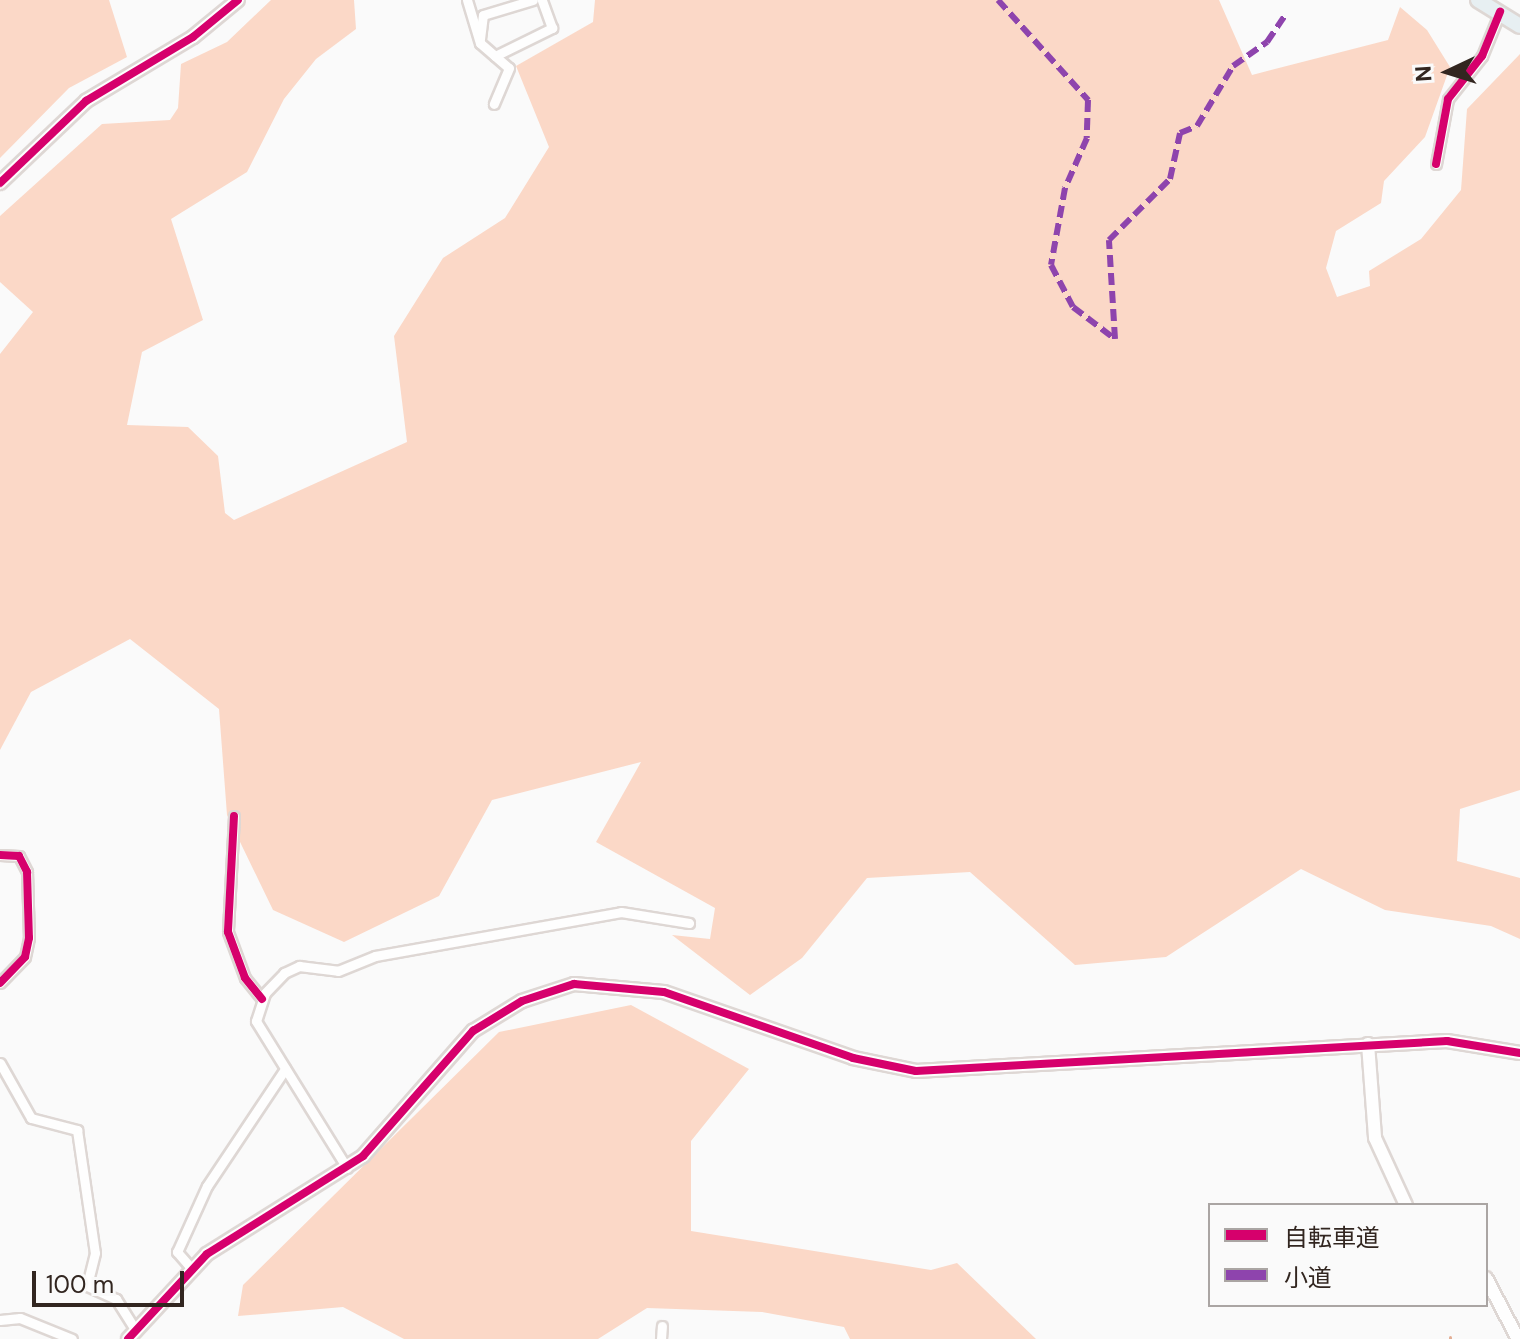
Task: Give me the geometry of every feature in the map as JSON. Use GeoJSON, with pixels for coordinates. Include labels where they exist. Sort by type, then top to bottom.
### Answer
{"type":"FeatureCollection","features":[{"type":"Feature","properties":{"kind":"main road"},"geometry":{"type":"LineString","coordinates":[[1478,0],[1520,26]]}},
{"type":"Feature","properties":{"kind":"street"},"geometry":{"type":"LineString","coordinates":[[0,183],[86,101],[193,37],[238,0]]}},
{"type":"Feature","properties":{"kind":"street"},"geometry":{"type":"LineString","coordinates":[[467,0],[480,43],[509,68],[494,104]]}},
{"type":"Feature","properties":{"kind":"street"},"geometry":{"type":"LineString","coordinates":[[480,43],[483,15],[533,0]]}},
{"type":"Feature","properties":{"kind":"street"},"geometry":{"type":"LineString","coordinates":[[495,56],[552,28],[542,0]]}},
{"type":"Feature","properties":{"kind":"street"},"geometry":{"type":"LineString","coordinates":[[1436,164],[1448,99],[1482,56],[1500,12]]}},
{"type":"Feature","properties":{"kind":"street"},"geometry":{"type":"LineString","coordinates":[[234,816],[228,932],[245,978],[262,999]]}},
{"type":"Feature","properties":{"kind":"street"},"geometry":{"type":"LineString","coordinates":[[0,855],[19,856],[27,872],[29,938],[25,957],[0,983]]}},
{"type":"Feature","properties":{"kind":"street"},"geometry":{"type":"LineString","coordinates":[[347,1168],[256,1021],[262,999],[299,966],[338,971],[375,956],[621,912],[689,923]]}},
{"type":"Feature","properties":{"kind":"street"},"geometry":{"type":"LineString","coordinates":[[0,1063],[31,1118],[77,1130],[95,1253],[87,1286],[116,1299],[132,1335],[192,1269],[252,1221],[347,1168],[473,1031],[522,1001],[574,984],[664,992],[853,1058],[916,1071],[1447,1041],[1520,1053]]}},
{"type":"Feature","properties":{"kind":"street"},"geometry":{"type":"LineString","coordinates":[[1368,1044],[1375,1138],[1405,1203]]}},
{"type":"Feature","properties":{"kind":"street"},"geometry":{"type":"LineString","coordinates":[[192,1269],[177,1252],[207,1186],[285,1069]]}},
{"type":"Feature","properties":{"kind":"street"},"geometry":{"type":"LineString","coordinates":[[1488,1282],[1518,1339]]}},
{"type":"Feature","properties":{"kind":"street"},"geometry":{"type":"LineString","coordinates":[[0,1320],[20,1318],[72,1339]]}},
{"type":"Feature","properties":{"kind":"street"},"geometry":{"type":"LineString","coordinates":[[661,1339],[662,1326]]}},
{"type":"Feature","properties":{"kind":"shaded area"},"geometry":{"type":"Polygon","coordinates":[[[0,0],[109,0],[127,57],[69,88],[0,158],[0,0]]]}},
{"type":"Feature","properties":{"kind":"shaded area"},"geometry":{"type":"Polygon","coordinates":[[[271,0],[354,0],[356,29],[316,59],[284,99],[247,172],[171,219],[203,320],[142,352],[127,425],[188,427],[218,456],[225,513],[234,520],[407,442],[394,336],[443,258],[505,218],[549,147],[516,66],[593,22],[595,0],[1219,0],[1252,75],[1388,40],[1400,7],[1427,30],[1450,67],[1425,137],[1384,181],[1381,203],[1336,231],[1326,268],[1337,297],[1370,286],[1369,271],[1421,239],[1461,190],[1467,109],[1520,54],[1520,790],[1460,809],[1457,861],[1520,878],[1520,939],[1491,926],[1385,910],[1301,869],[1166,957],[1075,965],[970,872],[867,878],[802,958],[750,995],[672,935],[710,939],[715,908],[596,842],[641,762],[492,800],[439,896],[344,942],[273,910],[227,815],[219,709],[130,639],[31,692],[0,750],[0,354],[33,312],[0,282],[0,216],[102,124],[170,120],[178,108],[181,64],[227,42],[271,0]]]}},
{"type":"Feature","properties":{"kind":"shaded area"},"geometry":{"type":"Polygon","coordinates":[[[631,1005],[749,1069],[691,1141],[691,1231],[931,1270],[957,1263],[1036,1339],[850,1339],[844,1327],[762,1312],[647,1308],[598,1339],[404,1339],[343,1307],[238,1316],[243,1285],[499,1032],[631,1005]]]}},
{"type":"Feature","properties":{"kind":"marked path"},"geometry":{"type":"LineString","coordinates":[[998,0],[1088,100],[1087,138],[1065,188],[1051,265],[1073,307],[1115,339],[1109,240],[1170,179],[1180,133],[1197,126],[1233,66],[1267,42],[1286,14]]}},
{"type":"Feature","properties":{"kind":"cycle path"},"geometry":{"type":"LineString","coordinates":[[0,183],[86,101],[193,37],[238,0]]}},
{"type":"Feature","properties":{"kind":"cycle path"},"geometry":{"type":"LineString","coordinates":[[1436,164],[1448,99],[1482,56],[1500,12]]}},
{"type":"Feature","properties":{"kind":"cycle path"},"geometry":{"type":"LineString","coordinates":[[234,816],[228,932],[245,978],[262,999]]}},
{"type":"Feature","properties":{"kind":"cycle path"},"geometry":{"type":"LineString","coordinates":[[0,855],[19,856],[27,872],[29,938],[25,957],[0,983]]}},
{"type":"Feature","properties":{"kind":"cycle path"},"geometry":{"type":"LineString","coordinates":[[128,1339],[207,1254],[363,1156],[473,1031],[522,1001],[574,984],[664,992],[853,1058],[916,1071],[1447,1041],[1520,1053]]}}]}
